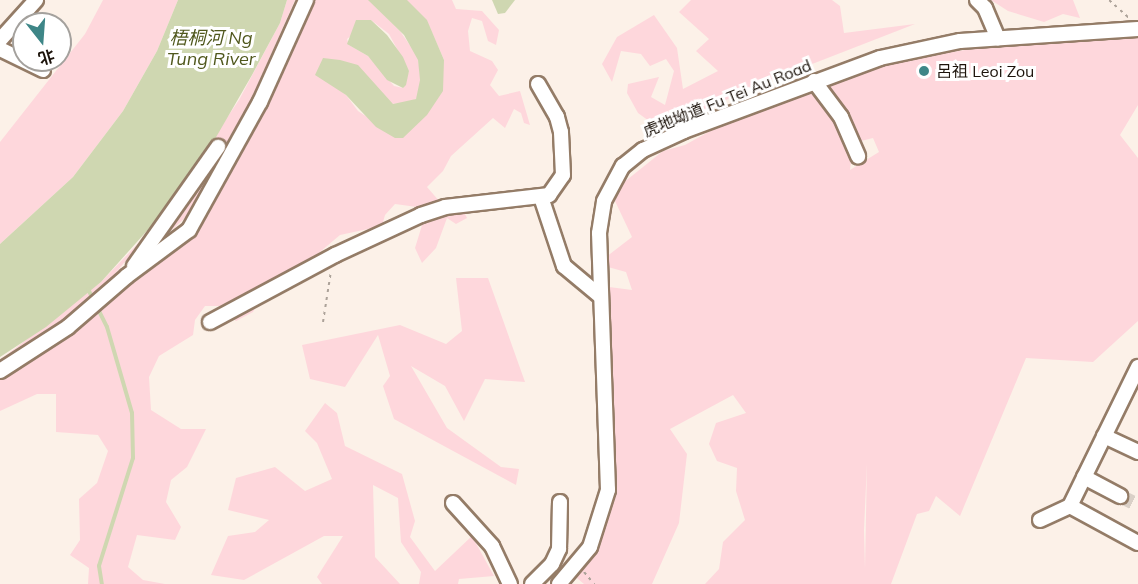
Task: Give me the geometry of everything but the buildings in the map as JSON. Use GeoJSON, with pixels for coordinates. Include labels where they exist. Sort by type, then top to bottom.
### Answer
{"type":"FeatureCollection","features":[{"type":"Feature","properties":{"kind":"street"},"geometry":{"type":"LineString","coordinates":[[0,40],[36,0]]}},
{"type":"Feature","properties":{"kind":"street"},"geometry":{"type":"LineString","coordinates":[[0,371],[68,327],[127,276],[189,230],[260,102],[306,0]]}},
{"type":"Feature","properties":{"kind":"street"},"geometry":{"type":"LineString","coordinates":[[977,0],[985,8],[998,38]]}},
{"type":"Feature","properties":{"kind":"street","name":"虎地坳道 Fu Tei Au Road"},"geometry":{"type":"LineString","coordinates":[[559,584],[578,565],[598,528],[608,490],[600,296],[600,218],[610,186],[623,166],[662,141],[814,81],[906,51],[998,38],[1134,25]]}},
{"type":"Feature","properties":{"kind":"street"},"geometry":{"type":"LineString","coordinates":[[814,81],[841,117],[858,156]]}},
{"type":"Feature","properties":{"kind":"street"},"geometry":{"type":"LineString","coordinates":[[210,322],[335,255],[446,207],[542,196],[560,184],[563,176],[557,117],[538,84]]}},
{"type":"Feature","properties":{"kind":"street"},"geometry":{"type":"LineString","coordinates":[[127,276],[218,147]]}},
{"type":"Feature","properties":{"kind":"street"},"geometry":{"type":"LineString","coordinates":[[542,196],[564,266],[600,296]]}},
{"type":"Feature","properties":{"kind":"street"},"geometry":{"type":"LineString","coordinates":[[1040,520],[1070,507],[1138,367]]}},
{"type":"Feature","properties":{"kind":"street"},"geometry":{"type":"LineString","coordinates":[[1104,436],[1138,452]]}},
{"type":"Feature","properties":{"kind":"street"},"geometry":{"type":"LineString","coordinates":[[1084,477],[1120,496]]}},
{"type":"Feature","properties":{"kind":"street"},"geometry":{"type":"LineString","coordinates":[[532,584],[552,564],[559,549],[560,502]]}},
{"type":"Feature","properties":{"kind":"street"},"geometry":{"type":"LineString","coordinates":[[453,503],[492,546],[510,584]]}},
{"type":"Feature","properties":{"kind":"street"},"geometry":{"type":"LineString","coordinates":[[1070,507],[1138,543]]}},
{"type":"Feature","properties":{"kind":"path"},"geometry":{"type":"LineString","coordinates":[[1109,0],[1134,25]]}},
{"type":"Feature","properties":{"kind":"path"},"geometry":{"type":"LineString","coordinates":[[323,322],[335,255]]}},
{"type":"Feature","properties":{"kind":"path"},"geometry":{"type":"LineString","coordinates":[[578,565],[594,584]]}},
{"type":"Feature","properties":{"kind":"shaded area"},"geometry":{"type":"Polygon","coordinates":[[[103,0],[178,0],[157,51],[123,111],[73,177],[0,244],[0,142],[55,72],[72,72],[72,51],[85,34],[103,0]]]}},
{"type":"Feature","properties":{"kind":"shaded area"},"geometry":{"type":"Polygon","coordinates":[[[287,0],[295,0],[247,109],[185,218],[145,254],[137,247],[109,281],[46,333],[0,360],[101,282],[151,230],[239,100],[280,23],[287,0]]]}},
{"type":"Feature","properties":{"kind":"shaded area"},"geometry":{"type":"Polygon","coordinates":[[[306,0],[369,0],[400,31],[418,57],[422,89],[416,99],[409,102],[393,104],[331,84],[346,95],[358,111],[399,138],[444,60],[427,21],[404,0],[452,0],[456,9],[482,11],[499,30],[496,45],[488,41],[482,21],[472,18],[468,31],[470,51],[492,61],[498,70],[490,85],[499,96],[520,91],[530,125],[524,123],[521,113],[514,109],[505,128],[493,118],[451,156],[443,171],[427,187],[440,202],[463,210],[467,218],[456,224],[447,218],[436,248],[422,263],[415,248],[423,222],[417,207],[395,204],[385,215],[382,226],[340,235],[301,268],[279,276],[267,285],[253,312],[236,321],[219,306],[205,306],[195,320],[193,335],[159,356],[149,377],[151,410],[181,429],[206,429],[187,467],[171,480],[166,502],[181,527],[175,540],[137,535],[128,567],[143,580],[165,584],[88,584],[89,568],[70,555],[80,540],[79,499],[97,483],[108,451],[98,435],[56,432],[56,394],[37,394],[0,411],[0,368],[33,350],[189,230],[306,0]],[[371,20],[347,39],[349,45],[368,56],[394,86],[403,88],[409,71],[389,34],[371,20]]]}},
{"type":"Feature","properties":{"kind":"shaded area"},"geometry":{"type":"Polygon","coordinates":[[[691,0],[832,0],[840,6],[844,33],[915,24],[753,87],[703,111],[697,122],[682,112],[667,134],[638,113],[627,93],[628,84],[659,77],[651,97],[665,105],[674,71],[666,59],[650,66],[641,54],[621,51],[612,82],[602,64],[617,37],[654,15],[677,48],[683,89],[718,71],[696,51],[709,39],[679,12],[691,0]]]}},
{"type":"Feature","properties":{"kind":"shaded area"},"geometry":{"type":"Polygon","coordinates":[[[991,0],[1073,0],[1080,18],[1063,14],[1044,22],[1008,11],[991,0]]]}},
{"type":"Feature","properties":{"kind":"shaded area"},"geometry":{"type":"Polygon","coordinates":[[[1138,34],[1138,105],[1120,135],[1138,158],[1138,321],[1093,362],[1026,358],[960,516],[936,496],[929,511],[917,514],[891,584],[705,584],[719,569],[723,542],[745,520],[736,491],[737,468],[717,461],[709,444],[716,423],[746,413],[733,395],[670,429],[687,454],[679,523],[652,584],[584,584],[571,573],[613,491],[594,285],[632,290],[626,272],[597,264],[632,237],[615,201],[623,183],[663,151],[685,145],[739,115],[811,87],[839,103],[826,83],[902,60],[990,46],[1138,34]],[[873,138],[853,143],[850,170],[879,152],[873,138]],[[867,463],[864,530],[865,569],[867,463]]]}},
{"type":"Feature","properties":{"kind":"shaded area"},"geometry":{"type":"Polygon","coordinates":[[[456,278],[488,278],[525,382],[485,379],[464,421],[445,386],[411,366],[447,428],[501,467],[519,469],[516,485],[394,419],[383,386],[390,376],[378,335],[345,387],[310,379],[302,345],[400,325],[446,344],[462,331],[456,278]]]}},
{"type":"Feature","properties":{"kind":"shaded area"},"geometry":{"type":"Polygon","coordinates":[[[325,403],[337,413],[345,446],[402,474],[415,521],[410,537],[435,571],[472,536],[494,576],[459,579],[458,584],[419,584],[421,572],[401,542],[398,498],[373,485],[375,557],[400,584],[322,584],[317,577],[343,536],[324,536],[244,580],[211,575],[228,536],[255,532],[269,520],[228,510],[236,478],[275,467],[305,491],[332,479],[317,443],[305,431],[325,403]]]}},
{"type":"Feature","properties":{"kind":"water","name":"梧桐河 Ng Tung River"},"geometry":{"type":"Polygon","coordinates":[[[178,0],[287,0],[280,23],[189,184],[101,282],[46,327],[0,357],[0,244],[73,177],[123,111],[157,51],[178,0]]]}},
{"type":"Feature","properties":{"kind":"water"},"geometry":{"type":"Polygon","coordinates":[[[368,0],[407,0],[427,20],[444,60],[443,91],[427,115],[403,138],[395,138],[376,127],[346,95],[315,75],[323,58],[340,60],[358,65],[393,104],[416,99],[420,80],[418,60],[404,35],[368,0]]]}},
{"type":"Feature","properties":{"kind":"water"},"geometry":{"type":"Polygon","coordinates":[[[492,0],[515,0],[505,13],[498,14],[492,0]]]}},
{"type":"Feature","properties":{"kind":"water"},"geometry":{"type":"Polygon","coordinates":[[[356,20],[371,20],[387,35],[403,57],[409,71],[406,85],[403,88],[387,80],[368,56],[347,44],[356,20]]]}},
{"type":"Feature","properties":{"kind":"waterway"},"geometry":{"type":"LineString","coordinates":[[88,289],[107,327],[132,413],[133,458],[99,566],[102,584]]}},
{"type":"Feature","properties":{"kind":"tunnel"},"geometry":{"type":"LineString","coordinates":[[1120,496],[1138,505]]}},
{"type":"Feature","properties":{"kind":"place","name":"呂祖 Leoi Zou"},"geometry":{"type":"Point","coordinates":[924,71]}}]}
